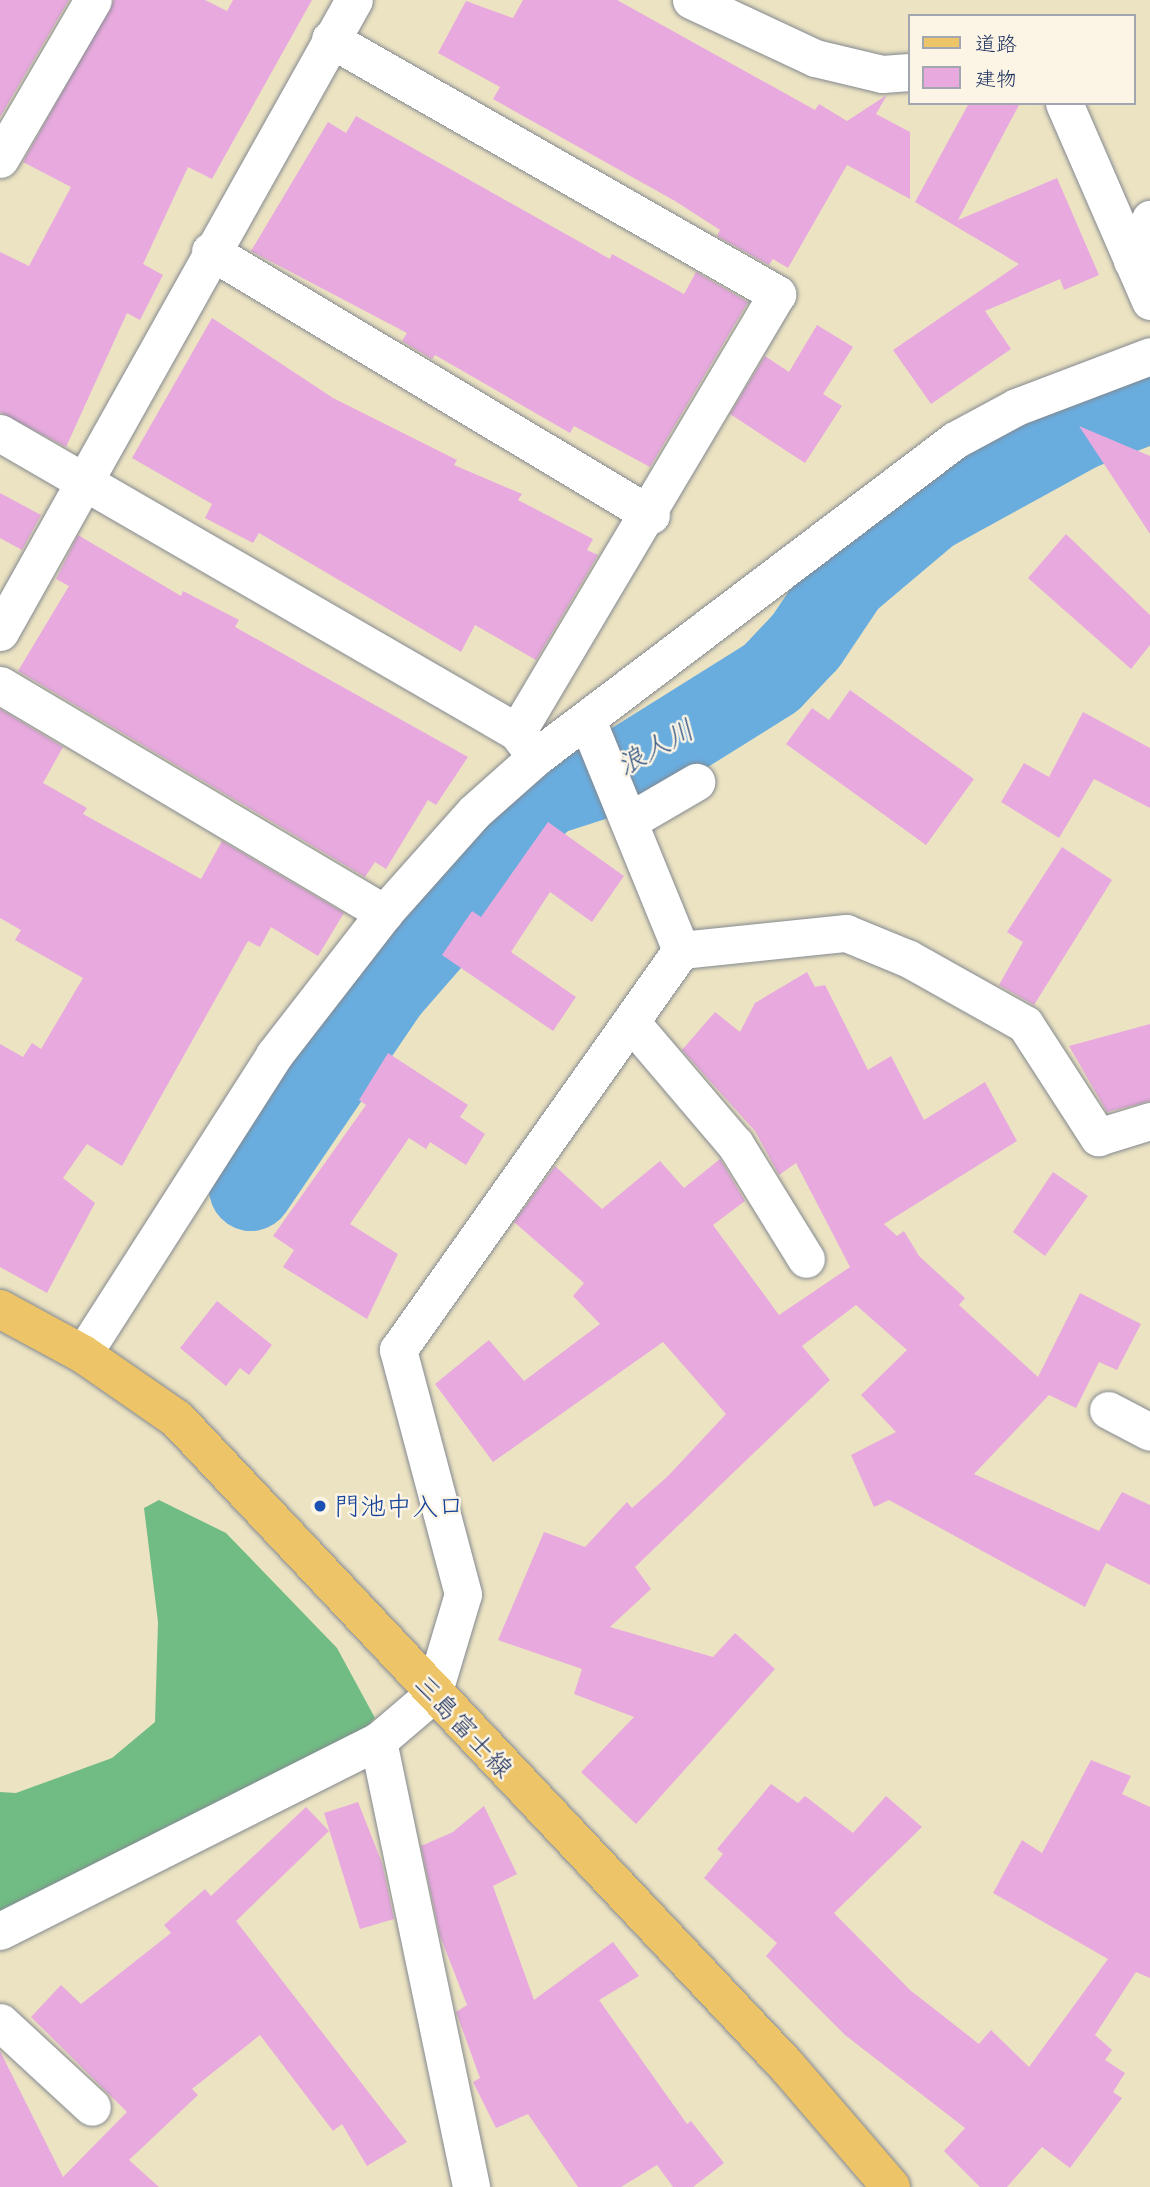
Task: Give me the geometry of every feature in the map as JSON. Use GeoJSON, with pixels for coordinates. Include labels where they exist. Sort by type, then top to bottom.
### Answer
{"type":"FeatureCollection","features":[{"type":"Feature","properties":{"kind":"main road","name":"三島富士線"},"geometry":{"type":"LineString","coordinates":[[0,1308],[83,1353],[177,1419],[433,1694],[786,2065],[891,2187]]}},
{"type":"Feature","properties":{"kind":"street"},"geometry":{"type":"LineString","coordinates":[[0,159],[93,0]]}},
{"type":"Feature","properties":{"kind":"street"},"geometry":{"type":"LineString","coordinates":[[0,632],[81,480],[354,0]]}},
{"type":"Feature","properties":{"kind":"street"},"geometry":{"type":"LineString","coordinates":[[691,0],[815,58],[882,74],[908,72]]}},
{"type":"Feature","properties":{"kind":"street"},"geometry":{"type":"LineString","coordinates":[[83,1353],[274,1055],[384,913],[474,812],[527,744],[651,515],[777,294],[330,39]]}},
{"type":"Feature","properties":{"kind":"street"},"geometry":{"type":"LineString","coordinates":[[1066,105],[1150,301]]}},
{"type":"Feature","properties":{"kind":"street"},"geometry":{"type":"LineString","coordinates":[[1132,261],[1150,219]]}},
{"type":"Feature","properties":{"kind":"street"},"geometry":{"type":"LineString","coordinates":[[210,251],[651,515]]}},
{"type":"Feature","properties":{"kind":"street"},"geometry":{"type":"LineString","coordinates":[[527,744],[587,720],[955,440],[1016,407],[1150,356]]}},
{"type":"Feature","properties":{"kind":"street"},"geometry":{"type":"LineString","coordinates":[[0,433],[527,744]]}},
{"type":"Feature","properties":{"kind":"street"},"geometry":{"type":"LineString","coordinates":[[0,685],[384,913]]}},
{"type":"Feature","properties":{"kind":"street"},"geometry":{"type":"LineString","coordinates":[[587,720],[681,950]]}},
{"type":"Feature","properties":{"kind":"street"},"geometry":{"type":"LineString","coordinates":[[629,821],[695,782]]}},
{"type":"Feature","properties":{"kind":"street"},"geometry":{"type":"LineString","coordinates":[[0,1931],[378,1741],[433,1694],[463,1594],[398,1350],[681,950],[846,933],[909,959],[1025,1024],[1098,1138],[1150,1121]]}},
{"type":"Feature","properties":{"kind":"street"},"geometry":{"type":"LineString","coordinates":[[631,1022],[735,1144],[806,1259]]}},
{"type":"Feature","properties":{"kind":"street"},"geometry":{"type":"LineString","coordinates":[[1108,1410],[1150,1432]]}},
{"type":"Feature","properties":{"kind":"street"},"geometry":{"type":"LineString","coordinates":[[378,1741],[471,2187]]}},
{"type":"Feature","properties":{"kind":"street"},"geometry":{"type":"LineString","coordinates":[[0,2022],[92,2107]]}},
{"type":"Feature","properties":{"kind":"green space"},"geometry":{"type":"Polygon","coordinates":[[[159,1500],[226,1533],[337,1648],[375,1718],[314,1780],[0,1935],[0,1792],[16,1793],[112,1758],[155,1722],[158,1622],[144,1508],[159,1500]]]}},
{"type":"Feature","properties":{"kind":"building"},"geometry":{"type":"Polygon","coordinates":[[[0,0],[69,0],[0,117],[0,0]]]}},
{"type":"Feature","properties":{"kind":"building"},"geometry":{"type":"Polygon","coordinates":[[[114,0],[205,0],[227,11],[233,0],[312,0],[212,179],[188,167],[143,264],[163,275],[140,320],[127,313],[66,447],[0,412],[0,252],[29,266],[71,187],[23,162],[114,0]]]}},
{"type":"Feature","properties":{"kind":"building"},"geometry":{"type":"Polygon","coordinates":[[[523,0],[617,0],[815,110],[819,104],[847,121],[887,95],[876,114],[910,132],[910,199],[847,165],[788,268],[773,259],[769,265],[717,236],[720,230],[675,201],[493,99],[500,87],[438,53],[466,1],[513,18],[523,0]]]}},
{"type":"Feature","properties":{"kind":"building"},"geometry":{"type":"Polygon","coordinates":[[[968,105],[1019,105],[958,220],[1057,178],[1099,275],[1064,290],[1060,279],[985,311],[1011,349],[931,404],[893,350],[1019,264],[915,202],[968,105]]]}},
{"type":"Feature","properties":{"kind":"building"},"geometry":{"type":"Polygon","coordinates":[[[356,116],[610,259],[612,254],[684,294],[696,272],[748,302],[650,467],[574,426],[570,433],[435,355],[432,359],[402,341],[407,333],[251,251],[328,122],[346,133],[356,116]]]}},
{"type":"Feature","properties":{"kind":"building"},"geometry":{"type":"Polygon","coordinates":[[[212,318],[333,398],[457,460],[454,465],[522,494],[518,500],[593,539],[587,550],[598,555],[536,660],[475,625],[461,652],[259,533],[253,543],[205,518],[212,504],[132,458],[212,318]]]}},
{"type":"Feature","properties":{"kind":"building"},"geometry":{"type":"Polygon","coordinates":[[[817,325],[853,347],[823,394],[842,406],[805,463],[730,414],[765,356],[789,372],[817,325]]]}},
{"type":"Feature","properties":{"kind":"building"},"geometry":{"type":"Polygon","coordinates":[[[1079,426],[1150,456],[1150,534],[1079,426]]]}},
{"type":"Feature","properties":{"kind":"building"},"geometry":{"type":"Polygon","coordinates":[[[0,493],[41,515],[22,550],[0,538],[0,493]]]}},
{"type":"Feature","properties":{"kind":"building"},"geometry":{"type":"Polygon","coordinates":[[[1066,534],[1150,615],[1150,645],[1131,669],[1028,578],[1066,534]]]}},
{"type":"Feature","properties":{"kind":"building"},"geometry":{"type":"Polygon","coordinates":[[[78,535],[181,596],[183,591],[239,620],[235,627],[468,757],[436,805],[428,800],[386,869],[375,862],[365,877],[18,671],[69,586],[56,579],[78,535]]]}},
{"type":"Feature","properties":{"kind":"building"},"geometry":{"type":"Polygon","coordinates":[[[850,690],[974,779],[926,845],[786,744],[812,708],[829,720],[850,690]]]}},
{"type":"Feature","properties":{"kind":"building"},"geometry":{"type":"Polygon","coordinates":[[[0,709],[63,747],[43,783],[87,808],[83,814],[201,879],[222,841],[344,913],[318,956],[271,927],[260,947],[248,941],[122,1166],[87,1144],[63,1178],[95,1203],[47,1293],[0,1267],[0,1044],[23,1057],[32,1043],[41,1049],[83,978],[15,940],[21,930],[0,918],[0,709]]]}},
{"type":"Feature","properties":{"kind":"building"},"geometry":{"type":"Polygon","coordinates":[[[1083,712],[1150,748],[1150,808],[1094,779],[1059,838],[1001,802],[1024,763],[1049,777],[1083,712]]]}},
{"type":"Feature","properties":{"kind":"building"},"geometry":{"type":"Polygon","coordinates":[[[548,822],[624,876],[592,922],[550,892],[511,952],[576,997],[553,1031],[442,955],[472,911],[481,917],[548,822]]]}},
{"type":"Feature","properties":{"kind":"building"},"geometry":{"type":"Polygon","coordinates":[[[1062,847],[1112,880],[1034,1005],[999,985],[1023,942],[1007,932],[1062,847]]]}},
{"type":"Feature","properties":{"kind":"building"},"geometry":{"type":"Polygon","coordinates":[[[807,972],[815,987],[825,985],[868,1070],[891,1056],[924,1120],[985,1082],[1017,1141],[884,1224],[897,1236],[904,1231],[919,1256],[965,1298],[959,1305],[1038,1377],[1080,1293],[1141,1324],[1117,1370],[1099,1362],[1076,1408],[1049,1395],[974,1474],[1099,1531],[1122,1492],[1150,1505],[1150,1585],[1106,1563],[1085,1607],[889,1500],[874,1507],[851,1455],[896,1432],[861,1395],[907,1350],[856,1305],[802,1346],[830,1380],[635,1567],[651,1589],[610,1627],[713,1657],[735,1633],[775,1669],[636,1824],[581,1772],[634,1717],[574,1694],[582,1669],[498,1640],[544,1532],[585,1547],[627,1502],[632,1508],[668,1476],[726,1414],[663,1342],[493,1462],[435,1384],[489,1340],[524,1381],[600,1324],[573,1296],[584,1283],[514,1222],[555,1166],[602,1209],[660,1161],[684,1188],[720,1159],[745,1201],[713,1225],[779,1315],[850,1267],[796,1163],[779,1175],[755,1131],[682,1050],[715,1012],[740,1032],[755,1003],[807,972]]]}},
{"type":"Feature","properties":{"kind":"building"},"geometry":{"type":"Polygon","coordinates":[[[1150,1024],[1150,1101],[1107,1112],[1069,1046],[1150,1024]]]}},
{"type":"Feature","properties":{"kind":"building"},"geometry":{"type":"Polygon","coordinates":[[[388,1053],[468,1105],[460,1117],[485,1134],[466,1165],[430,1142],[426,1149],[409,1138],[350,1224],[398,1254],[367,1319],[283,1267],[294,1250],[273,1236],[366,1105],[359,1100],[388,1053]]]}},
{"type":"Feature","properties":{"kind":"building"},"geometry":{"type":"Polygon","coordinates":[[[1053,1172],[1088,1196],[1045,1256],[1013,1232],[1053,1172]]]}},
{"type":"Feature","properties":{"kind":"building"},"geometry":{"type":"Polygon","coordinates":[[[217,1301],[272,1345],[249,1375],[240,1368],[226,1386],[180,1348],[217,1301]]]}},
{"type":"Feature","properties":{"kind":"building"},"geometry":{"type":"Polygon","coordinates":[[[1091,1760],[1131,1776],[1122,1794],[1150,1807],[1150,1978],[1136,1972],[1095,2035],[1112,2050],[1105,2060],[1125,2073],[1113,2092],[1122,2098],[1070,2168],[1042,2147],[1007,2187],[980,2187],[944,2151],[965,2128],[845,2035],[766,1956],[777,1943],[704,1878],[723,1854],[717,1849],[771,1784],[798,1803],[805,1796],[853,1833],[886,1796],[922,1827],[834,1913],[910,1990],[979,2044],[991,2030],[1029,2067],[1108,1959],[993,1893],[1022,1840],[1042,1853],[1091,1760]]]}},
{"type":"Feature","properties":{"kind":"building"},"geometry":{"type":"Polygon","coordinates":[[[358,1802],[382,1863],[394,1919],[360,1929],[324,1813],[358,1802]]]}},
{"type":"Feature","properties":{"kind":"building"},"geometry":{"type":"Polygon","coordinates":[[[484,1806],[517,1874],[493,1886],[534,2000],[613,1942],[639,1976],[599,2000],[687,2124],[691,2121],[724,2163],[693,2187],[673,2187],[657,2165],[621,2187],[578,2187],[528,2114],[496,2128],[473,2082],[480,2078],[456,2012],[467,2005],[440,1936],[421,1846],[453,1832],[484,1806]]]}},
{"type":"Feature","properties":{"kind":"building"},"geometry":{"type":"Polygon","coordinates":[[[306,1807],[329,1831],[236,1921],[407,2142],[367,2166],[342,2124],[333,2131],[260,2035],[192,2089],[198,2095],[129,2160],[159,2187],[0,2187],[0,2051],[63,2177],[127,2112],[31,2017],[61,1985],[81,2004],[171,1933],[164,1925],[205,1889],[211,1896],[306,1807]]]}},
{"type":"Feature","properties":{"kind":"waterway","name":"浪人川"},"geometry":{"type":"LineString","coordinates":[[251,1189],[387,989],[447,920],[515,823],[546,794],[627,768],[771,678],[806,641],[847,580],[929,511],[1080,428],[1150,401]]}},
{"type":"Feature","properties":{"kind":"place","name":"門池中入口"},"geometry":{"type":"Point","coordinates":[320,1506]}}]}
